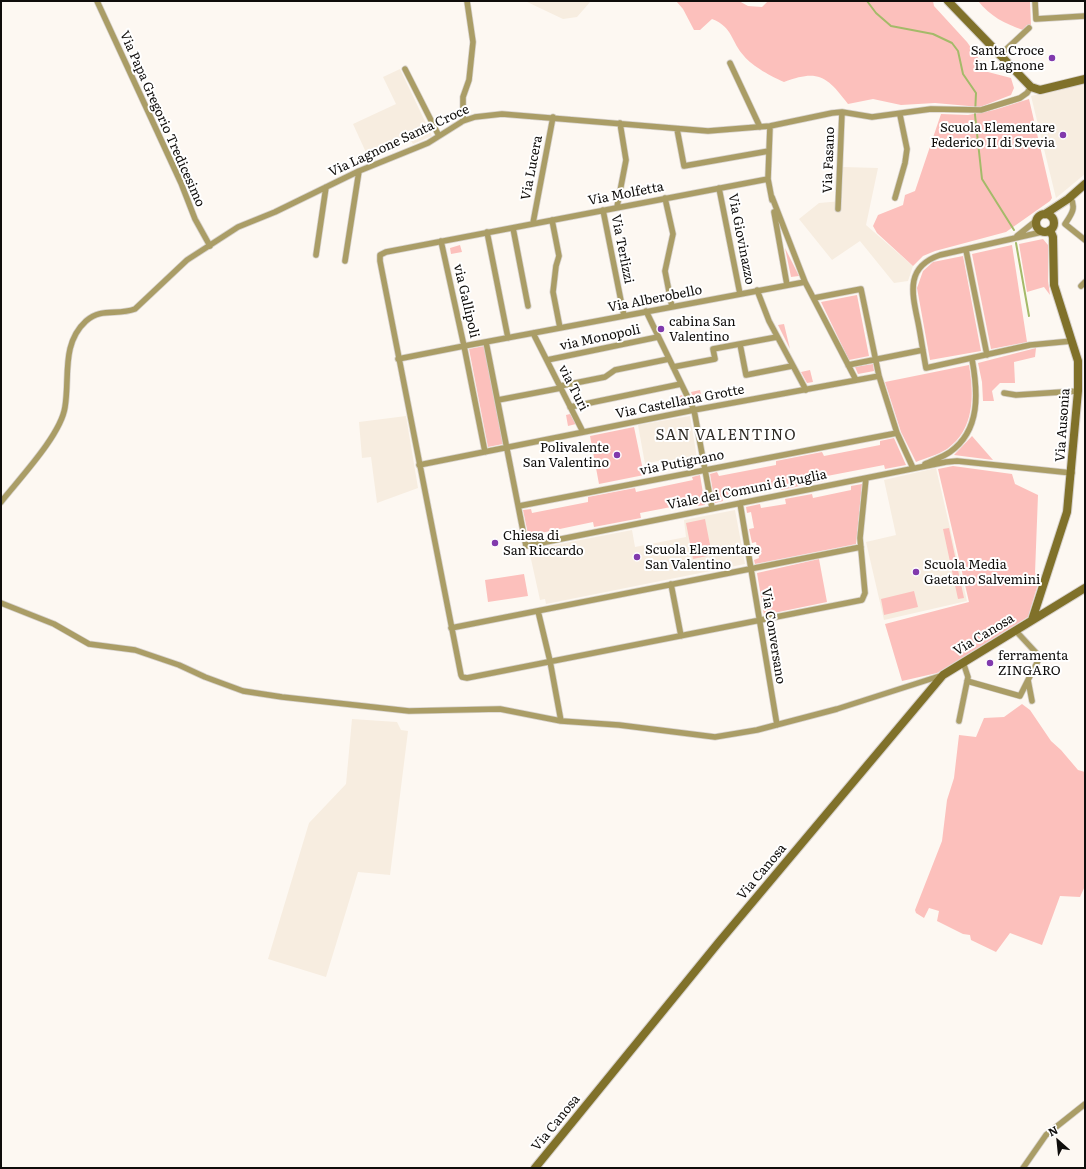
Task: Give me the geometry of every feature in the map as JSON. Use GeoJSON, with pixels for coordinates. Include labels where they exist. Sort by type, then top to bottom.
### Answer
{"type":"FeatureCollection","features":[{"type":"Feature","properties":{"kind":"main road"},"geometry":{"type":"LineString","coordinates":[[948,1],[999,56],[1031,87],[1040,90],[1085,79]]}},
{"type":"Feature","properties":{"kind":"main road"},"geometry":{"type":"LineString","coordinates":[[1045,214],[1053,220],[1054,226],[1046,231],[1036,226],[1037,220],[1040,216],[1069,198],[1085,184]]}},
{"type":"Feature","properties":{"kind":"main road"},"geometry":{"type":"LineString","coordinates":[[1053,220],[1069,198]]}},
{"type":"Feature","properties":{"kind":"main road","name":"Via Ausonia"},"geometry":{"type":"LineString","coordinates":[[1032,620],[1067,512],[1072,473],[1078,391],[1078,361],[1054,284],[1053,237],[1046,231]]}},
{"type":"Feature","properties":{"kind":"main road","name":"Via Canosa"},"geometry":{"type":"LineString","coordinates":[[535,1168],[719,942],[943,675],[1085,588]]}},
{"type":"Feature","properties":{"kind":"street","name":"Via Papa Gregorio Tredicesimo"},"geometry":{"type":"LineString","coordinates":[[97,1],[181,183],[196,219],[210,246]]}},
{"type":"Feature","properties":{"kind":"street"},"geometry":{"type":"LineString","coordinates":[[463,121],[463,96],[469,80],[473,42],[467,1]]}},
{"type":"Feature","properties":{"kind":"street"},"geometry":{"type":"LineString","coordinates":[[1035,1],[1036,19],[1085,16]]}},
{"type":"Feature","properties":{"kind":"street"},"geometry":{"type":"LineString","coordinates":[[999,56],[1029,28]]}},
{"type":"Feature","properties":{"kind":"street"},"geometry":{"type":"LineString","coordinates":[[730,63],[760,126]]}},
{"type":"Feature","properties":{"kind":"street"},"geometry":{"type":"LineString","coordinates":[[404,69],[439,136]]}},
{"type":"Feature","properties":{"kind":"street","name":"Via Lagnone Santa Croce"},"geometry":{"type":"LineString","coordinates":[[1,502],[57,430],[65,408],[70,344],[86,321],[102,312],[127,312],[135,309],[174,271],[238,227],[275,212],[359,171],[428,143],[463,121],[502,114],[553,117],[708,132],[770,126],[806,117],[842,112],[872,117],[900,115],[931,109],[970,111],[981,110],[1020,98],[1027,93],[1031,87]]}},
{"type":"Feature","properties":{"kind":"street","name":"Via Fasano"},"geometry":{"type":"LineString","coordinates":[[838,209],[842,112]]}},
{"type":"Feature","properties":{"kind":"street"},"geometry":{"type":"LineString","coordinates":[[895,198],[905,163],[906,149],[900,115]]}},
{"type":"Feature","properties":{"kind":"street","name":"Via Lucera"},"geometry":{"type":"LineString","coordinates":[[533,223],[553,117]]}},
{"type":"Feature","properties":{"kind":"street"},"geometry":{"type":"LineString","coordinates":[[617,207],[626,160],[620,123]]}},
{"type":"Feature","properties":{"kind":"street"},"geometry":{"type":"LineString","coordinates":[[770,126],[768,179],[788,284]]}},
{"type":"Feature","properties":{"kind":"street"},"geometry":{"type":"LineString","coordinates":[[677,129],[684,166],[769,151]]}},
{"type":"Feature","properties":{"kind":"street"},"geometry":{"type":"LineString","coordinates":[[345,260],[359,171]]}},
{"type":"Feature","properties":{"kind":"street","name":"Via Molfetta"},"geometry":{"type":"LineString","coordinates":[[487,232],[768,179]]}},
{"type":"Feature","properties":{"kind":"street"},"geometry":{"type":"LineString","coordinates":[[316,256],[326,187]]}},
{"type":"Feature","properties":{"kind":"street","name":"Via Giovinazzo"},"geometry":{"type":"LineString","coordinates":[[719,188],[740,294]]}},
{"type":"Feature","properties":{"kind":"street"},"geometry":{"type":"LineString","coordinates":[[772,197],[805,282],[856,380]]}},
{"type":"Feature","properties":{"kind":"street"},"geometry":{"type":"LineString","coordinates":[[664,198],[673,234],[664,271],[672,306]]}},
{"type":"Feature","properties":{"kind":"street"},"geometry":{"type":"LineString","coordinates":[[1069,198],[1074,202],[1074,210],[1065,224],[1085,240]]}},
{"type":"Feature","properties":{"kind":"street","name":"Via Terlizzi"},"geometry":{"type":"LineString","coordinates":[[603,210],[624,316]]}},
{"type":"Feature","properties":{"kind":"street"},"geometry":{"type":"LineString","coordinates":[[552,220],[559,256],[556,266],[553,292],[560,328]]}},
{"type":"Feature","properties":{"kind":"street"},"geometry":{"type":"LineString","coordinates":[[1013,239],[1037,220]]}},
{"type":"Feature","properties":{"kind":"street"},"geometry":{"type":"LineString","coordinates":[[513,228],[528,306]]}},
{"type":"Feature","properties":{"kind":"street"},"geometry":{"type":"LineString","coordinates":[[1046,231],[930,258],[923,264],[915,275],[912,293],[926,368],[1030,345],[1072,341]]}},
{"type":"Feature","properties":{"kind":"street"},"geometry":{"type":"LineString","coordinates":[[508,338],[487,232],[386,252],[379,258],[451,628],[462,677],[467,678],[862,600],[865,593],[860,547],[866,478]]}},
{"type":"Feature","properties":{"kind":"street","name":"via Gallipoli"},"geometry":{"type":"LineString","coordinates":[[441,241],[464,346],[508,338]]}},
{"type":"Feature","properties":{"kind":"street"},"geometry":{"type":"LineString","coordinates":[[966,250],[987,355]]}},
{"type":"Feature","properties":{"kind":"street","name":"Via Alberobello"},"geometry":{"type":"LineString","coordinates":[[508,338],[805,282]]}},
{"type":"Feature","properties":{"kind":"street"},"geometry":{"type":"LineString","coordinates":[[814,298],[860,289],[879,376],[897,433],[913,468],[951,451],[967,433],[976,411],[977,400],[977,383],[972,359]]}},
{"type":"Feature","properties":{"kind":"street"},"geometry":{"type":"LineString","coordinates":[[757,290],[777,337],[806,390]]}},
{"type":"Feature","properties":{"kind":"street"},"geometry":{"type":"LineString","coordinates":[[646,311],[694,410],[712,508]]}},
{"type":"Feature","properties":{"kind":"street","name":"via Turi"},"geometry":{"type":"LineString","coordinates":[[532,333],[583,432]]}},
{"type":"Feature","properties":{"kind":"street","name":"via Monopoli"},"geometry":{"type":"LineString","coordinates":[[546,360],[658,337]]}},
{"type":"Feature","properties":{"kind":"street"},"geometry":{"type":"LineString","coordinates":[[673,368],[715,359],[713,349],[777,337]]}},
{"type":"Feature","properties":{"kind":"street","name":"Viale dei Comuni di Puglia"},"geometry":{"type":"LineString","coordinates":[[486,342],[508,447],[526,546],[913,468],[957,461],[1072,473]]}},
{"type":"Feature","properties":{"kind":"street"},"geometry":{"type":"LineString","coordinates":[[740,344],[746,375],[792,366]]}},
{"type":"Feature","properties":{"kind":"street"},"geometry":{"type":"LineString","coordinates":[[398,359],[464,346],[485,452],[419,465]]}},
{"type":"Feature","properties":{"kind":"street"},"geometry":{"type":"LineString","coordinates":[[848,365],[923,350]]}},
{"type":"Feature","properties":{"kind":"street"},"geometry":{"type":"LineString","coordinates":[[498,400],[605,377],[615,370],[669,359]]}},
{"type":"Feature","properties":{"kind":"street","name":"Via Castellana Grotte"},"geometry":{"type":"LineString","coordinates":[[485,452],[694,410],[879,376]]}},
{"type":"Feature","properties":{"kind":"street"},"geometry":{"type":"LineString","coordinates":[[570,407],[681,384]]}},
{"type":"Feature","properties":{"kind":"street"},"geometry":{"type":"LineString","coordinates":[[1004,393],[1016,395],[1078,391]]}},
{"type":"Feature","properties":{"kind":"street","name":"via Putignano"},"geometry":{"type":"LineString","coordinates":[[519,506],[897,433]]}},
{"type":"Feature","properties":{"kind":"street","name":"Via Conversano"},"geometry":{"type":"LineString","coordinates":[[740,503],[777,725]]}},
{"type":"Feature","properties":{"kind":"street"},"geometry":{"type":"LineString","coordinates":[[451,628],[860,547]]}},
{"type":"Feature","properties":{"kind":"street"},"geometry":{"type":"LineString","coordinates":[[671,584],[681,636]]}},
{"type":"Feature","properties":{"kind":"street"},"geometry":{"type":"LineString","coordinates":[[1,603],[54,624],[89,644],[135,650],[179,665],[205,677],[243,691],[282,697],[409,711],[500,709],[561,721],[619,725],[715,737],[735,735],[837,709],[943,675]]}},
{"type":"Feature","properties":{"kind":"street"},"geometry":{"type":"LineString","coordinates":[[538,611],[550,661],[561,721]]}},
{"type":"Feature","properties":{"kind":"street"},"geometry":{"type":"LineString","coordinates":[[967,681],[1020,696],[1040,657],[1016,630]]}},
{"type":"Feature","properties":{"kind":"street"},"geometry":{"type":"LineString","coordinates":[[959,721],[967,681],[963,662]]}},
{"type":"Feature","properties":{"kind":"street"},"geometry":{"type":"LineString","coordinates":[[1028,680],[1032,701]]}},
{"type":"Feature","properties":{"kind":"street"},"geometry":{"type":"LineString","coordinates":[[1023,1168],[1046,1135],[1085,1104]]}},
{"type":"Feature","properties":{"kind":"shaded area"},"geometry":{"type":"Polygon","coordinates":[[[525,1],[591,1],[577,17],[563,19],[525,1]]]}},
{"type":"Feature","properties":{"kind":"shaded area"},"geometry":{"type":"Polygon","coordinates":[[[676,1],[739,1],[748,6],[762,7],[768,1],[933,1],[934,6],[967,42],[988,72],[1011,78],[1014,88],[1011,95],[980,107],[935,103],[901,105],[873,99],[848,104],[834,87],[821,78],[805,76],[784,82],[762,71],[744,56],[728,31],[719,22],[712,19],[700,30],[694,30],[683,9],[676,1]]]}},
{"type":"Feature","properties":{"kind":"shaded area"},"geometry":{"type":"Polygon","coordinates":[[[978,1],[1030,1],[1031,25],[1027,25],[1023,30],[1010,25],[998,19],[978,1]]]}},
{"type":"Feature","properties":{"kind":"shaded area"},"geometry":{"type":"Polygon","coordinates":[[[400,69],[432,136],[413,144],[410,139],[369,159],[353,124],[396,104],[383,77],[400,69]]]}},
{"type":"Feature","properties":{"kind":"shaded area","name":"Scuola Elementare Federico II di Svevia"},"geometry":{"type":"Polygon","coordinates":[[[1085,83],[1085,174],[1056,198],[1031,96],[1085,83]]]}},
{"type":"Feature","properties":{"kind":"shaded area"},"geometry":{"type":"Polygon","coordinates":[[[1029,99],[1052,198],[1050,201],[1006,232],[935,251],[923,256],[913,266],[877,233],[873,226],[878,215],[903,205],[905,195],[915,191],[941,114],[968,115],[994,110],[1029,99]]]}},
{"type":"Feature","properties":{"kind":"shaded area"},"geometry":{"type":"Polygon","coordinates":[[[843,167],[878,168],[866,225],[913,266],[908,281],[894,283],[860,241],[832,260],[799,219],[819,203],[842,201],[843,167]]]}},
{"type":"Feature","properties":{"kind":"shaded area"},"geometry":{"type":"Polygon","coordinates":[[[1043,239],[1048,245],[1048,281],[1050,295],[1044,287],[1027,292],[1019,244],[1043,239]]]}},
{"type":"Feature","properties":{"kind":"shaded area"},"geometry":{"type":"Polygon","coordinates":[[[460,245],[462,252],[451,254],[450,248],[460,245]]]}},
{"type":"Feature","properties":{"kind":"shaded area"},"geometry":{"type":"Polygon","coordinates":[[[1012,245],[1027,342],[991,349],[972,254],[1012,245]]]}},
{"type":"Feature","properties":{"kind":"shaded area"},"geometry":{"type":"Polygon","coordinates":[[[785,248],[799,276],[791,277],[785,248]]]}},
{"type":"Feature","properties":{"kind":"shaded area"},"geometry":{"type":"Polygon","coordinates":[[[963,256],[981,351],[930,360],[917,288],[923,271],[933,262],[963,256]]]}},
{"type":"Feature","properties":{"kind":"shaded area"},"geometry":{"type":"Polygon","coordinates":[[[857,295],[869,356],[849,360],[821,302],[857,295]]]}},
{"type":"Feature","properties":{"kind":"shaded area"},"geometry":{"type":"Polygon","coordinates":[[[784,324],[790,349],[778,325],[784,324]]]}},
{"type":"Feature","properties":{"kind":"shaded area"},"geometry":{"type":"Polygon","coordinates":[[[484,346],[503,444],[488,447],[469,349],[484,346]]]}},
{"type":"Feature","properties":{"kind":"shaded area"},"geometry":{"type":"Polygon","coordinates":[[[1036,348],[1035,357],[1014,362],[1015,383],[1000,383],[992,391],[994,401],[983,401],[982,382],[978,363],[1036,348]]]}},
{"type":"Feature","properties":{"kind":"shaded area"},"geometry":{"type":"Polygon","coordinates":[[[873,364],[874,371],[858,374],[855,367],[873,364]]]}},
{"type":"Feature","properties":{"kind":"shaded area"},"geometry":{"type":"Polygon","coordinates":[[[969,365],[972,399],[968,422],[963,432],[947,449],[936,455],[916,462],[901,432],[885,382],[969,365]]]}},
{"type":"Feature","properties":{"kind":"shaded area"},"geometry":{"type":"Polygon","coordinates":[[[810,370],[813,382],[807,383],[801,372],[810,370]]]}},
{"type":"Feature","properties":{"kind":"shaded area"},"geometry":{"type":"Polygon","coordinates":[[[700,390],[702,399],[695,403],[691,392],[700,390]]]}},
{"type":"Feature","properties":{"kind":"shaded area"},"geometry":{"type":"Polygon","coordinates":[[[682,395],[686,404],[679,406],[677,397],[682,395]]]}},
{"type":"Feature","properties":{"kind":"shaded area"},"geometry":{"type":"Polygon","coordinates":[[[570,414],[576,424],[568,426],[566,415],[570,414]]]}},
{"type":"Feature","properties":{"kind":"shaded area"},"geometry":{"type":"Polygon","coordinates":[[[406,416],[418,488],[377,503],[371,457],[362,458],[359,422],[406,416]]]}},
{"type":"Feature","properties":{"kind":"shaded area"},"geometry":{"type":"Polygon","coordinates":[[[690,416],[698,464],[667,470],[662,460],[645,464],[638,425],[690,416]]]}},
{"type":"Feature","properties":{"kind":"shaded area","name":"Polivalente San Valentino"},"geometry":{"type":"Polygon","coordinates":[[[634,427],[644,475],[599,484],[590,436],[634,427]]]}},
{"type":"Feature","properties":{"kind":"shaded area"},"geometry":{"type":"Polygon","coordinates":[[[972,436],[993,460],[954,455],[972,436]]]}},
{"type":"Feature","properties":{"kind":"shaded area"},"geometry":{"type":"Polygon","coordinates":[[[894,438],[906,465],[885,469],[884,465],[827,476],[828,480],[781,490],[780,486],[722,497],[723,501],[715,503],[710,474],[717,472],[719,476],[776,465],[776,461],[822,452],[824,456],[880,445],[880,441],[894,438]]]}},
{"type":"Feature","properties":{"kind":"shaded area"},"geometry":{"type":"Polygon","coordinates":[[[953,466],[1012,474],[1015,484],[1038,495],[1035,573],[1041,574],[1028,617],[937,673],[902,681],[885,624],[969,602],[938,469],[953,466]]]}},
{"type":"Feature","properties":{"kind":"shaded area","name":"Scuola Media Gaetano Salvemini"},"geometry":{"type":"Polygon","coordinates":[[[936,468],[967,601],[884,620],[866,542],[896,535],[884,480],[936,468]]]}},
{"type":"Feature","properties":{"kind":"shaded area"},"geometry":{"type":"Polygon","coordinates":[[[700,475],[705,505],[698,506],[697,502],[640,513],[641,518],[594,527],[593,522],[536,534],[536,538],[529,539],[523,510],[531,509],[532,513],[588,502],[588,497],[635,488],[636,492],[693,480],[692,477],[700,475]]]}},
{"type":"Feature","properties":{"kind":"shaded area"},"geometry":{"type":"Polygon","coordinates":[[[862,484],[856,544],[755,564],[754,560],[759,558],[756,542],[752,543],[749,529],[754,528],[751,512],[747,513],[746,507],[760,504],[761,508],[786,504],[785,499],[812,494],[813,498],[851,490],[851,486],[862,484]]]}},
{"type":"Feature","properties":{"kind":"shaded area","name":"Scuola Elementare San Valentino"},"geometry":{"type":"Polygon","coordinates":[[[735,510],[745,564],[546,604],[545,599],[540,600],[529,550],[632,530],[635,547],[686,537],[684,520],[735,510]]]}},
{"type":"Feature","properties":{"kind":"shaded area"},"geometry":{"type":"Polygon","coordinates":[[[705,519],[712,555],[693,559],[686,523],[705,519]]]}},
{"type":"Feature","properties":{"kind":"shaded area"},"geometry":{"type":"Polygon","coordinates":[[[949,528],[964,598],[958,599],[943,529],[949,528]]]}},
{"type":"Feature","properties":{"kind":"shaded area"},"geometry":{"type":"Polygon","coordinates":[[[819,559],[827,602],[764,615],[757,573],[819,559]]]}},
{"type":"Feature","properties":{"kind":"shaded area"},"geometry":{"type":"Polygon","coordinates":[[[524,574],[528,596],[488,602],[485,580],[524,574]]]}},
{"type":"Feature","properties":{"kind":"shaded area"},"geometry":{"type":"Polygon","coordinates":[[[914,591],[918,607],[884,615],[881,599],[914,591]]]}},
{"type":"Feature","properties":{"kind":"shaded area"},"geometry":{"type":"Polygon","coordinates":[[[1022,704],[1030,710],[1051,741],[1078,770],[1085,772],[1085,886],[1080,897],[1060,896],[1042,945],[1010,933],[996,952],[971,940],[970,935],[963,934],[937,921],[939,911],[929,908],[924,918],[916,913],[915,910],[942,841],[947,800],[954,778],[959,735],[976,737],[984,718],[1004,717],[1022,704]]]}},
{"type":"Feature","properties":{"kind":"shaded area"},"geometry":{"type":"Polygon","coordinates":[[[352,719],[397,722],[401,730],[408,731],[390,875],[358,872],[326,977],[268,959],[309,823],[346,784],[352,719]]]}},
{"type":"Feature","properties":{"kind":"waterway"},"geometry":{"type":"LineString","coordinates":[[867,1],[876,13],[891,26],[933,34],[952,43],[958,51],[963,74],[976,93],[975,115],[982,179],[1014,230]]}},
{"type":"Feature","properties":{"kind":"waterway"},"geometry":{"type":"LineString","coordinates":[[1016,243],[1029,316]]}},
{"type":"Feature","properties":{"kind":"place","name":"Santa Croce in Lagnone"},"geometry":{"type":"Point","coordinates":[1052,58]}},
{"type":"Feature","properties":{"kind":"place","name":"Scuola Elementare Federico II di Svevia"},"geometry":{"type":"Point","coordinates":[1063,135]}},
{"type":"Feature","properties":{"kind":"place","name":"cabina San Valentino"},"geometry":{"type":"Point","coordinates":[661,329]}},
{"type":"Feature","properties":{"kind":"place","name":"Polivalente San Valentino"},"geometry":{"type":"Point","coordinates":[617,455]}},
{"type":"Feature","properties":{"kind":"place","name":"Chiesa di San Riccardo"},"geometry":{"type":"Point","coordinates":[495,543]}},
{"type":"Feature","properties":{"kind":"place","name":"Scuola Elementare San Valentino"},"geometry":{"type":"Point","coordinates":[637,557]}},
{"type":"Feature","properties":{"kind":"place","name":"Scuola Media Gaetano Salvemini"},"geometry":{"type":"Point","coordinates":[916,572]}},
{"type":"Feature","properties":{"kind":"place","name":"ferramenta ZINGARO"},"geometry":{"type":"Point","coordinates":[990,663]}},
{"type":"Feature","properties":{"kind":"district","name":"SAN VALENTINO"},"geometry":{"type":"Point","coordinates":[726,436]}}]}
